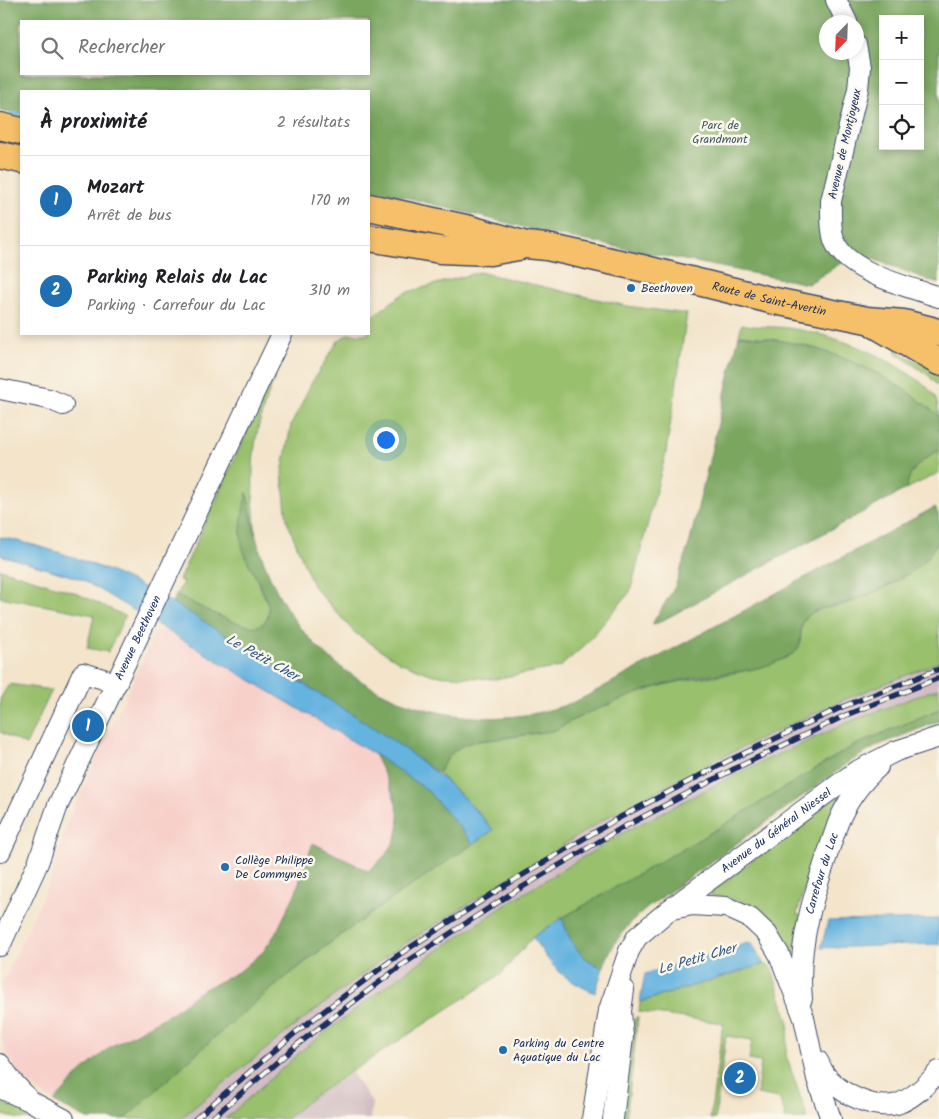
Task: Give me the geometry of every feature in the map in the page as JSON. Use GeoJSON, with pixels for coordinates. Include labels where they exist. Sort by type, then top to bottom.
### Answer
{"type":"FeatureCollection","features":[{"type":"Feature","properties":{"kind":"main road"},"geometry":{"type":"LineString","coordinates":[[0,126],[20,130]]}},
{"type":"Feature","properties":{"kind":"main road"},"geometry":{"type":"LineString","coordinates":[[0,155],[20,160]]}},
{"type":"Feature","properties":{"kind":"main road","name":"Route de Saint-Avertin"},"geometry":{"type":"LineString","coordinates":[[370,207],[470,229],[526,245],[547,247],[589,256],[770,300],[867,320],[904,323],[939,333]]}},
{"type":"Feature","properties":{"kind":"main road","name":"Route de Saint-Avertin"},"geometry":{"type":"LineString","coordinates":[[370,238],[440,250],[490,252],[526,245]]}},
{"type":"Feature","properties":{"kind":"main road","name":"Route de Saint-Avertin"},"geometry":{"type":"LineString","coordinates":[[867,320],[939,362]]}},
{"type":"Feature","properties":{"kind":"street"},"geometry":{"type":"LineString","coordinates":[[836,0],[844,15]]}},
{"type":"Feature","properties":{"kind":"street","name":"Avenue de Montjoyeux"},"geometry":{"type":"LineString","coordinates":[[859,60],[858,89],[831,201],[830,220],[834,242],[848,259],[858,267],[939,297]]}},
{"type":"Feature","properties":{"kind":"street","name":"Avenue Beethoven"},"geometry":{"type":"LineString","coordinates":[[0,946],[38,862],[58,805],[282,335]]}},
{"type":"Feature","properties":{"kind":"street"},"geometry":{"type":"LineString","coordinates":[[0,389],[49,399],[63,405]]}},
{"type":"Feature","properties":{"kind":"street"},"geometry":{"type":"LineString","coordinates":[[0,852],[82,673],[117,683]]}},
{"type":"Feature","properties":{"kind":"street","name":"Avenue du Général Niessel"},"geometry":{"type":"LineString","coordinates":[[592,1119],[609,1010],[629,950],[637,937],[670,909],[855,772],[896,751],[939,737]]}},
{"type":"Feature","properties":{"kind":"street","name":"Carrefour du Lac"},"geometry":{"type":"LineString","coordinates":[[804,1018],[801,976],[804,938],[838,823],[842,812],[868,775],[896,751]]}},
{"type":"Feature","properties":{"kind":"street","name":"Carrefour du Lac"},"geometry":{"type":"LineString","coordinates":[[670,909],[692,905],[734,909],[756,922],[773,942],[804,1018],[817,1079],[831,1119]]}},
{"type":"Feature","properties":{"kind":"street"},"geometry":{"type":"LineString","coordinates":[[613,1119],[623,1037],[621,1011],[629,950]]}},
{"type":"Feature","properties":{"kind":"street","name":"Carrefour du Lac"},"geometry":{"type":"LineString","coordinates":[[811,1045],[829,1080],[844,1092],[870,1103],[896,1104],[908,1099],[918,1092],[939,1071]]}},
{"type":"Feature","properties":{"kind":"street"},"geometry":{"type":"LineString","coordinates":[[0,1064],[30,1101]]}},
{"type":"Feature","properties":{"kind":"street"},"geometry":{"type":"LineString","coordinates":[[0,1088],[64,1119]]}},
{"type":"Feature","properties":{"kind":"shaded area","name":"Collège Philippe De Commynes"},"geometry":{"type":"Polygon","coordinates":[[[157,630],[167,630],[374,754],[426,789],[458,825],[183,1028],[135,1033],[110,1047],[80,1073],[54,1102],[38,1091],[17,1071],[6,1052],[0,1032],[0,988],[51,879],[70,815],[157,630]]]}},
{"type":"Feature","properties":{"kind":"shaded area"},"geometry":{"type":"Polygon","coordinates":[[[939,662],[939,688],[849,722],[736,774],[621,834],[513,900],[404,973],[306,1047],[225,1119],[180,1119],[288,1031],[393,951],[611,815],[724,756],[841,701],[939,662]]]}},
{"type":"Feature","properties":{"kind":"shaded area"},"geometry":{"type":"Polygon","coordinates":[[[352,1073],[372,1103],[370,1119],[286,1119],[314,1096],[352,1073]]]}},
{"type":"Feature","properties":{"kind":"green space","name":"Parc de Grandmont"},"geometry":{"type":"Polygon","coordinates":[[[0,0],[939,0],[939,284],[857,253],[808,284],[551,234],[370,188],[370,90],[20,90],[20,114],[0,110],[0,0]]]}},
{"type":"Feature","properties":{"kind":"green space"},"geometry":{"type":"Polygon","coordinates":[[[479,272],[627,306],[687,314],[666,453],[630,592],[584,646],[560,667],[495,679],[433,675],[399,662],[355,633],[313,586],[287,521],[282,473],[291,425],[312,382],[338,341],[347,335],[370,335],[370,318],[404,293],[479,272]]]}},
{"type":"Feature","properties":{"kind":"green space"},"geometry":{"type":"Polygon","coordinates":[[[742,324],[788,328],[820,334],[866,350],[895,365],[927,387],[936,399],[939,416],[916,398],[870,370],[821,350],[795,343],[739,335],[742,324]]]}},
{"type":"Feature","properties":{"kind":"green space"},"geometry":{"type":"Polygon","coordinates":[[[739,335],[768,338],[821,350],[870,370],[893,383],[939,416],[939,450],[918,465],[910,475],[906,489],[654,625],[652,624],[675,587],[690,541],[739,335]]]}},
{"type":"Feature","properties":{"kind":"green space"},"geometry":{"type":"Polygon","coordinates":[[[895,350],[939,372],[939,387],[928,375],[896,353],[895,350]]]}},
{"type":"Feature","properties":{"kind":"green space"},"geometry":{"type":"Polygon","coordinates":[[[271,375],[276,376],[261,416],[254,454],[253,492],[256,535],[247,494],[241,533],[243,547],[269,607],[263,624],[252,627],[225,618],[176,595],[183,582],[179,580],[251,423],[262,391],[271,375]]]}},
{"type":"Feature","properties":{"kind":"green space"},"geometry":{"type":"Polygon","coordinates":[[[939,450],[939,473],[906,489],[910,475],[918,465],[939,450]]]}},
{"type":"Feature","properties":{"kind":"green space"},"geometry":{"type":"Polygon","coordinates":[[[247,492],[253,526],[263,560],[277,592],[296,622],[323,652],[354,676],[388,695],[425,709],[464,716],[503,717],[543,712],[581,699],[935,507],[939,517],[939,529],[936,543],[928,556],[902,578],[869,594],[840,605],[821,609],[809,615],[804,620],[800,644],[797,649],[781,660],[758,668],[697,677],[656,687],[594,710],[553,731],[466,744],[452,754],[438,773],[352,714],[172,604],[176,595],[213,613],[242,624],[256,626],[264,623],[268,615],[267,601],[247,560],[241,538],[241,525],[247,492]]]}},
{"type":"Feature","properties":{"kind":"green space"},"geometry":{"type":"Polygon","coordinates":[[[939,539],[939,662],[841,701],[724,756],[611,815],[393,951],[288,1031],[180,1119],[125,1119],[216,1036],[287,976],[401,892],[493,830],[478,812],[438,773],[448,758],[460,747],[473,742],[553,731],[594,710],[657,687],[741,672],[773,663],[796,651],[804,620],[810,614],[819,609],[851,602],[896,582],[922,562],[932,551],[939,539]]]}},
{"type":"Feature","properties":{"kind":"green space"},"geometry":{"type":"Polygon","coordinates":[[[0,569],[74,592],[125,616],[108,652],[87,648],[94,615],[0,597],[0,569]]]}},
{"type":"Feature","properties":{"kind":"green space"},"geometry":{"type":"Polygon","coordinates":[[[9,684],[52,690],[26,745],[0,732],[0,699],[9,684]]]}},
{"type":"Feature","properties":{"kind":"green space"},"geometry":{"type":"Polygon","coordinates":[[[939,688],[939,709],[851,747],[717,829],[562,918],[533,937],[501,974],[314,1096],[286,1119],[225,1119],[306,1047],[404,973],[513,900],[621,834],[736,774],[849,722],[939,688]]]}},
{"type":"Feature","properties":{"kind":"green space"},"geometry":{"type":"Polygon","coordinates":[[[939,709],[939,721],[879,745],[854,759],[647,908],[621,935],[611,950],[603,968],[587,959],[576,948],[562,918],[717,829],[851,747],[939,709]]]}},
{"type":"Feature","properties":{"kind":"green space"},"geometry":{"type":"Polygon","coordinates":[[[374,754],[426,789],[473,844],[371,913],[311,957],[216,1036],[125,1119],[87,1119],[54,1102],[80,1073],[110,1047],[172,1013],[199,992],[240,971],[263,952],[276,933],[295,894],[313,843],[368,871],[384,857],[394,843],[398,829],[398,815],[390,786],[374,754]]]}},
{"type":"Feature","properties":{"kind":"green space"},"geometry":{"type":"Polygon","coordinates":[[[843,792],[809,887],[805,886],[797,914],[801,916],[794,954],[790,955],[775,929],[763,916],[729,898],[712,896],[710,893],[843,792]]]}},
{"type":"Feature","properties":{"kind":"green space"},"geometry":{"type":"Polygon","coordinates":[[[764,964],[771,967],[789,1023],[786,1055],[808,1119],[784,1119],[785,1113],[779,1098],[757,1094],[761,1062],[749,1060],[752,1040],[726,1036],[715,1119],[710,1119],[723,1023],[639,1012],[640,1002],[764,964]]]}},
{"type":"Feature","properties":{"kind":"green space"},"geometry":{"type":"Polygon","coordinates":[[[636,1017],[638,1017],[626,1119],[622,1119],[633,1031],[632,1025],[636,1017]]]}},
{"type":"Feature","properties":{"kind":"green space"},"geometry":{"type":"Polygon","coordinates":[[[0,1101],[39,1119],[19,1119],[0,1114],[0,1101]]]}},
{"type":"Feature","properties":{"kind":"water","name":"Le Petit Cher"},"geometry":{"type":"Polygon","coordinates":[[[0,537],[55,551],[91,564],[143,587],[180,607],[398,744],[448,784],[472,806],[493,830],[473,844],[426,789],[374,754],[81,579],[0,555],[0,537]]]}},
{"type":"Feature","properties":{"kind":"water"},"geometry":{"type":"Polygon","coordinates":[[[562,918],[576,948],[587,959],[603,968],[595,993],[574,983],[559,971],[533,937],[562,918]]]}},
{"type":"Feature","properties":{"kind":"water"},"geometry":{"type":"Polygon","coordinates":[[[939,919],[939,944],[821,948],[828,921],[939,919]]]}},
{"type":"Feature","properties":{"kind":"water"},"geometry":{"type":"Polygon","coordinates":[[[751,942],[764,964],[640,1002],[645,974],[751,942]]]}},
{"type":"Feature","properties":{"kind":"waterway"},"geometry":{"type":"LineString","coordinates":[[13,114],[20,116]]}},
{"type":"Feature","properties":{"kind":"railway"},"geometry":{"type":"LineString","coordinates":[[195,1119],[295,1033],[397,956],[506,885],[615,820],[728,761],[842,707],[939,669]]}},
{"type":"Feature","properties":{"kind":"railway"},"geometry":{"type":"LineString","coordinates":[[211,1119],[298,1044],[402,965],[509,895],[620,829],[734,769],[846,715],[939,678]]}},
{"type":"Feature","properties":{"kind":"place","name":"Beethoven"},"geometry":{"type":"Point","coordinates":[631,288]}},
{"type":"Feature","properties":{"kind":"place","name":"Mozart"},"geometry":{"type":"Point","coordinates":[88,726]}},
{"type":"Feature","properties":{"kind":"place","name":"Collège Philippe De Commynes"},"geometry":{"type":"Point","coordinates":[225,867]}},
{"type":"Feature","properties":{"kind":"place","name":"Parking du Centre Aquatique du Lac"},"geometry":{"type":"Point","coordinates":[503,1050]}},
{"type":"Feature","properties":{"kind":"place","name":"Parking Relais du Lac"},"geometry":{"type":"Point","coordinates":[740,1078]}}]}
